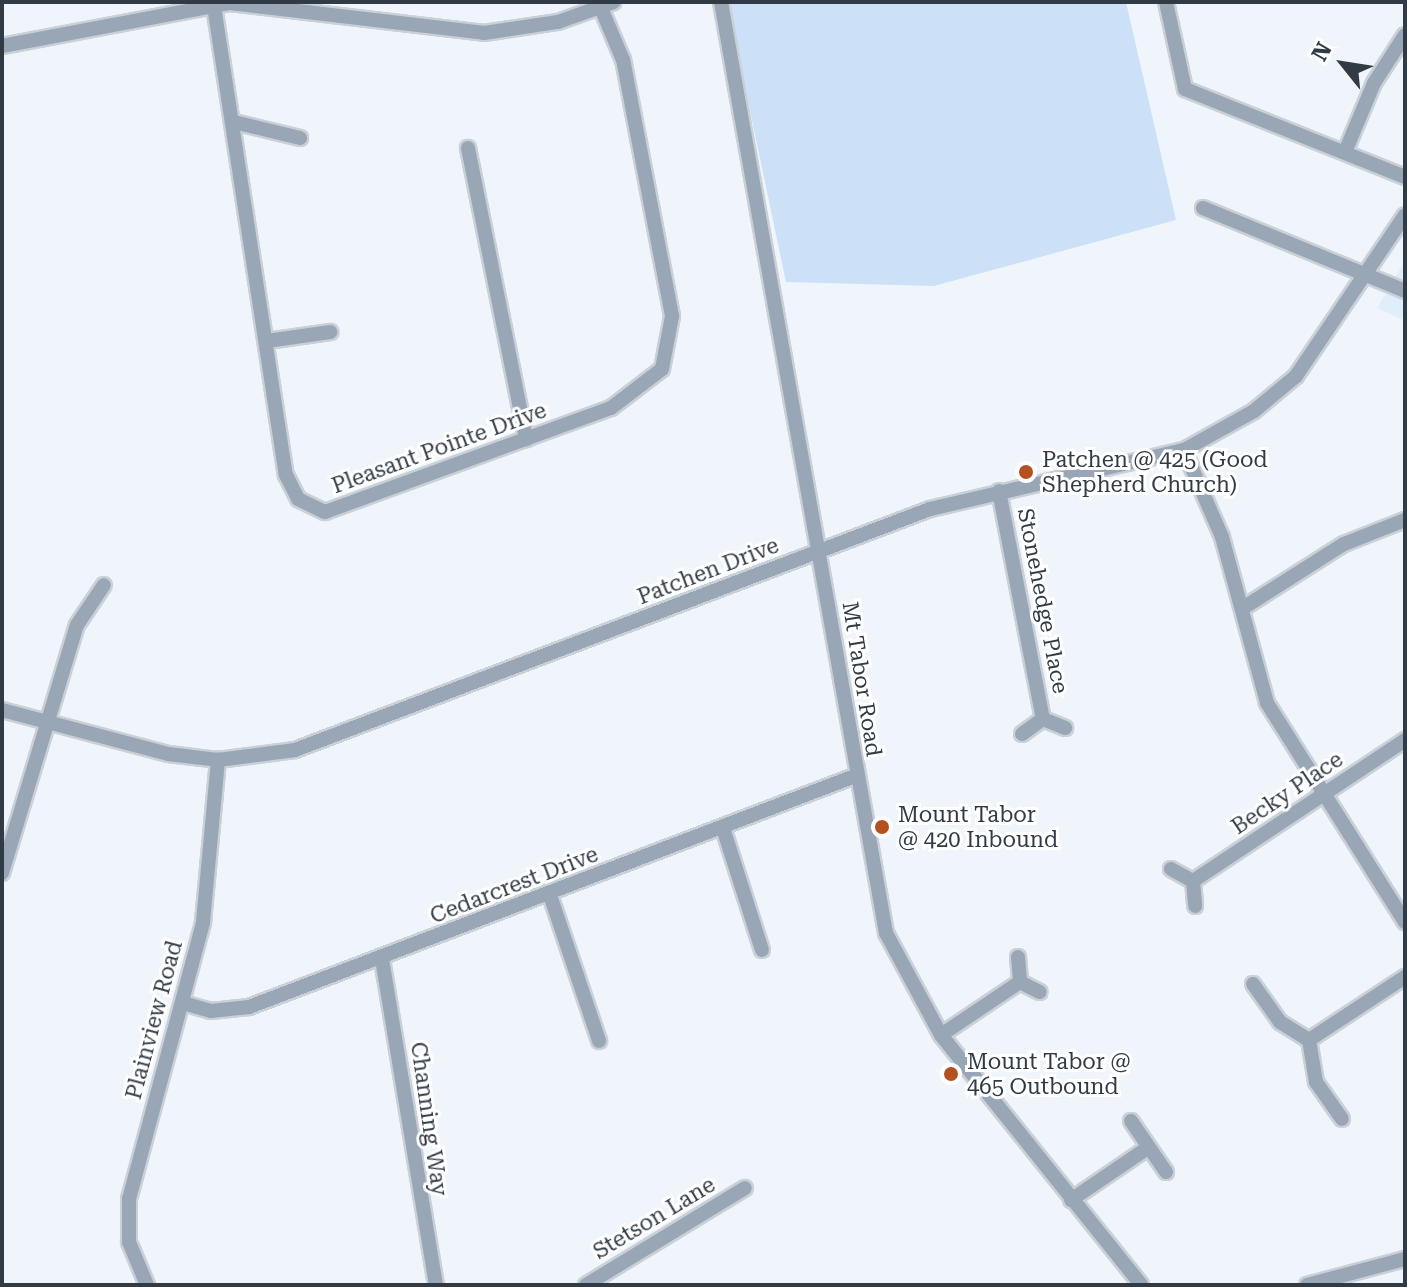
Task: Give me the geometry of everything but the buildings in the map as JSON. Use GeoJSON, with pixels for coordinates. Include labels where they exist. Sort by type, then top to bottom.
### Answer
{"type":"FeatureCollection","features":[{"type":"Feature","properties":{"kind":"street","name":"Mt Tabor Road"},"geometry":{"type":"LineString","coordinates":[[721,2],[819,551],[855,776],[886,933],[941,1035],[1141,1285]]}},
{"type":"Feature","properties":{"kind":"street"},"geometry":{"type":"LineString","coordinates":[[1166,2],[1185,89],[1405,177]]}},
{"type":"Feature","properties":{"kind":"street"},"geometry":{"type":"LineString","coordinates":[[2,46],[214,6],[286,7],[451,33],[524,29],[607,5]]}},
{"type":"Feature","properties":{"kind":"street","name":"Pleasant Pointe Drive"},"geometry":{"type":"LineString","coordinates":[[214,6],[286,475],[310,507],[349,509],[635,396],[662,369],[673,334],[631,95],[607,5]]}},
{"type":"Feature","properties":{"kind":"street"},"geometry":{"type":"LineString","coordinates":[[1345,152],[1374,83],[1405,35]]}},
{"type":"Feature","properties":{"kind":"street"},"geometry":{"type":"LineString","coordinates":[[234,122],[300,138]]}},
{"type":"Feature","properties":{"kind":"street"},"geometry":{"type":"LineString","coordinates":[[468,148],[526,439]]}},
{"type":"Feature","properties":{"kind":"street"},"geometry":{"type":"LineString","coordinates":[[1203,208],[1405,291]]}},
{"type":"Feature","properties":{"kind":"street","name":"Patchen Drive"},"geometry":{"type":"LineString","coordinates":[[2,710],[137,749],[218,760],[295,750],[361,729],[819,551],[999,491],[1184,450],[1254,411],[1296,376],[1368,275],[1405,215]]}},
{"type":"Feature","properties":{"kind":"street"},"geometry":{"type":"LineString","coordinates":[[267,341],[330,332]]}},
{"type":"Feature","properties":{"kind":"street"},"geometry":{"type":"LineString","coordinates":[[1184,450],[1243,608],[1267,703],[1405,922]]}},
{"type":"Feature","properties":{"kind":"street","name":"Stonehedge Place"},"geometry":{"type":"LineString","coordinates":[[999,491],[1043,719]]}},
{"type":"Feature","properties":{"kind":"street"},"geometry":{"type":"LineString","coordinates":[[1243,608],[1344,544],[1405,520]]}},
{"type":"Feature","properties":{"kind":"street"},"geometry":{"type":"LineString","coordinates":[[2,873],[77,625],[104,585]]}},
{"type":"Feature","properties":{"kind":"street","name":"Stonehedge Place"},"geometry":{"type":"LineString","coordinates":[[1043,719],[1065,728]]}},
{"type":"Feature","properties":{"kind":"street","name":"Stonehedge Place"},"geometry":{"type":"LineString","coordinates":[[1022,734],[1043,719]]}},
{"type":"Feature","properties":{"kind":"street","name":"Becky Place"},"geometry":{"type":"LineString","coordinates":[[1193,881],[1405,740]]}},
{"type":"Feature","properties":{"kind":"street","name":"Plainview Road"},"geometry":{"type":"LineString","coordinates":[[147,1285],[129,1242],[129,1199],[183,1003],[212,866],[218,760]]}},
{"type":"Feature","properties":{"kind":"street","name":"Cedarcrest Drive"},"geometry":{"type":"LineString","coordinates":[[183,1003],[211,1011],[249,1007],[550,895],[855,776]]}},
{"type":"Feature","properties":{"kind":"street"},"geometry":{"type":"LineString","coordinates":[[723,828],[762,950]]}},
{"type":"Feature","properties":{"kind":"street"},"geometry":{"type":"LineString","coordinates":[[1171,869],[1193,881],[1195,906]]}},
{"type":"Feature","properties":{"kind":"street"},"geometry":{"type":"LineString","coordinates":[[550,895],[599,1041]]}},
{"type":"Feature","properties":{"kind":"street"},"geometry":{"type":"LineString","coordinates":[[1018,957],[1020,982]]}},
{"type":"Feature","properties":{"kind":"street","name":"Channing Way"},"geometry":{"type":"LineString","coordinates":[[382,959],[436,1285]]}},
{"type":"Feature","properties":{"kind":"street"},"geometry":{"type":"LineString","coordinates":[[1309,1040],[1405,977]]}},
{"type":"Feature","properties":{"kind":"street"},"geometry":{"type":"LineString","coordinates":[[941,1035],[1020,982]]}},
{"type":"Feature","properties":{"kind":"street"},"geometry":{"type":"LineString","coordinates":[[1020,982],[1040,992]]}},
{"type":"Feature","properties":{"kind":"street"},"geometry":{"type":"LineString","coordinates":[[1253,984],[1280,1022],[1309,1040],[1316,1082],[1342,1119]]}},
{"type":"Feature","properties":{"kind":"street"},"geometry":{"type":"LineString","coordinates":[[1131,1121],[1166,1172]]}},
{"type":"Feature","properties":{"kind":"street"},"geometry":{"type":"LineString","coordinates":[[1071,1200],[1149,1147]]}},
{"type":"Feature","properties":{"kind":"street","name":"Stetson Lane"},"geometry":{"type":"LineString","coordinates":[[586,1285],[745,1188]]}},
{"type":"Feature","properties":{"kind":"street"},"geometry":{"type":"LineString","coordinates":[[1307,1285],[1405,1259]]}},
{"type":"Feature","properties":{"kind":"shaded area"},"geometry":{"type":"Polygon","coordinates":[[[727,2],[1126,2],[1176,220],[934,286],[786,282],[727,2]]]}},
{"type":"Feature","properties":{"kind":"shaded area"},"geometry":{"type":"Polygon","coordinates":[[[1405,261],[1405,321],[1377,308],[1405,261]]]}},
{"type":"Feature","properties":{"kind":"place","name":"Patchen @ 425 (Good Shepherd Church)"},"geometry":{"type":"Point","coordinates":[1026,472]}},
{"type":"Feature","properties":{"kind":"place","name":"Mount Tabor @ 420 Inbound"},"geometry":{"type":"Point","coordinates":[882,827]}},
{"type":"Feature","properties":{"kind":"place","name":"Mount Tabor @ 465 Outbound"},"geometry":{"type":"Point","coordinates":[951,1074]}}]}
